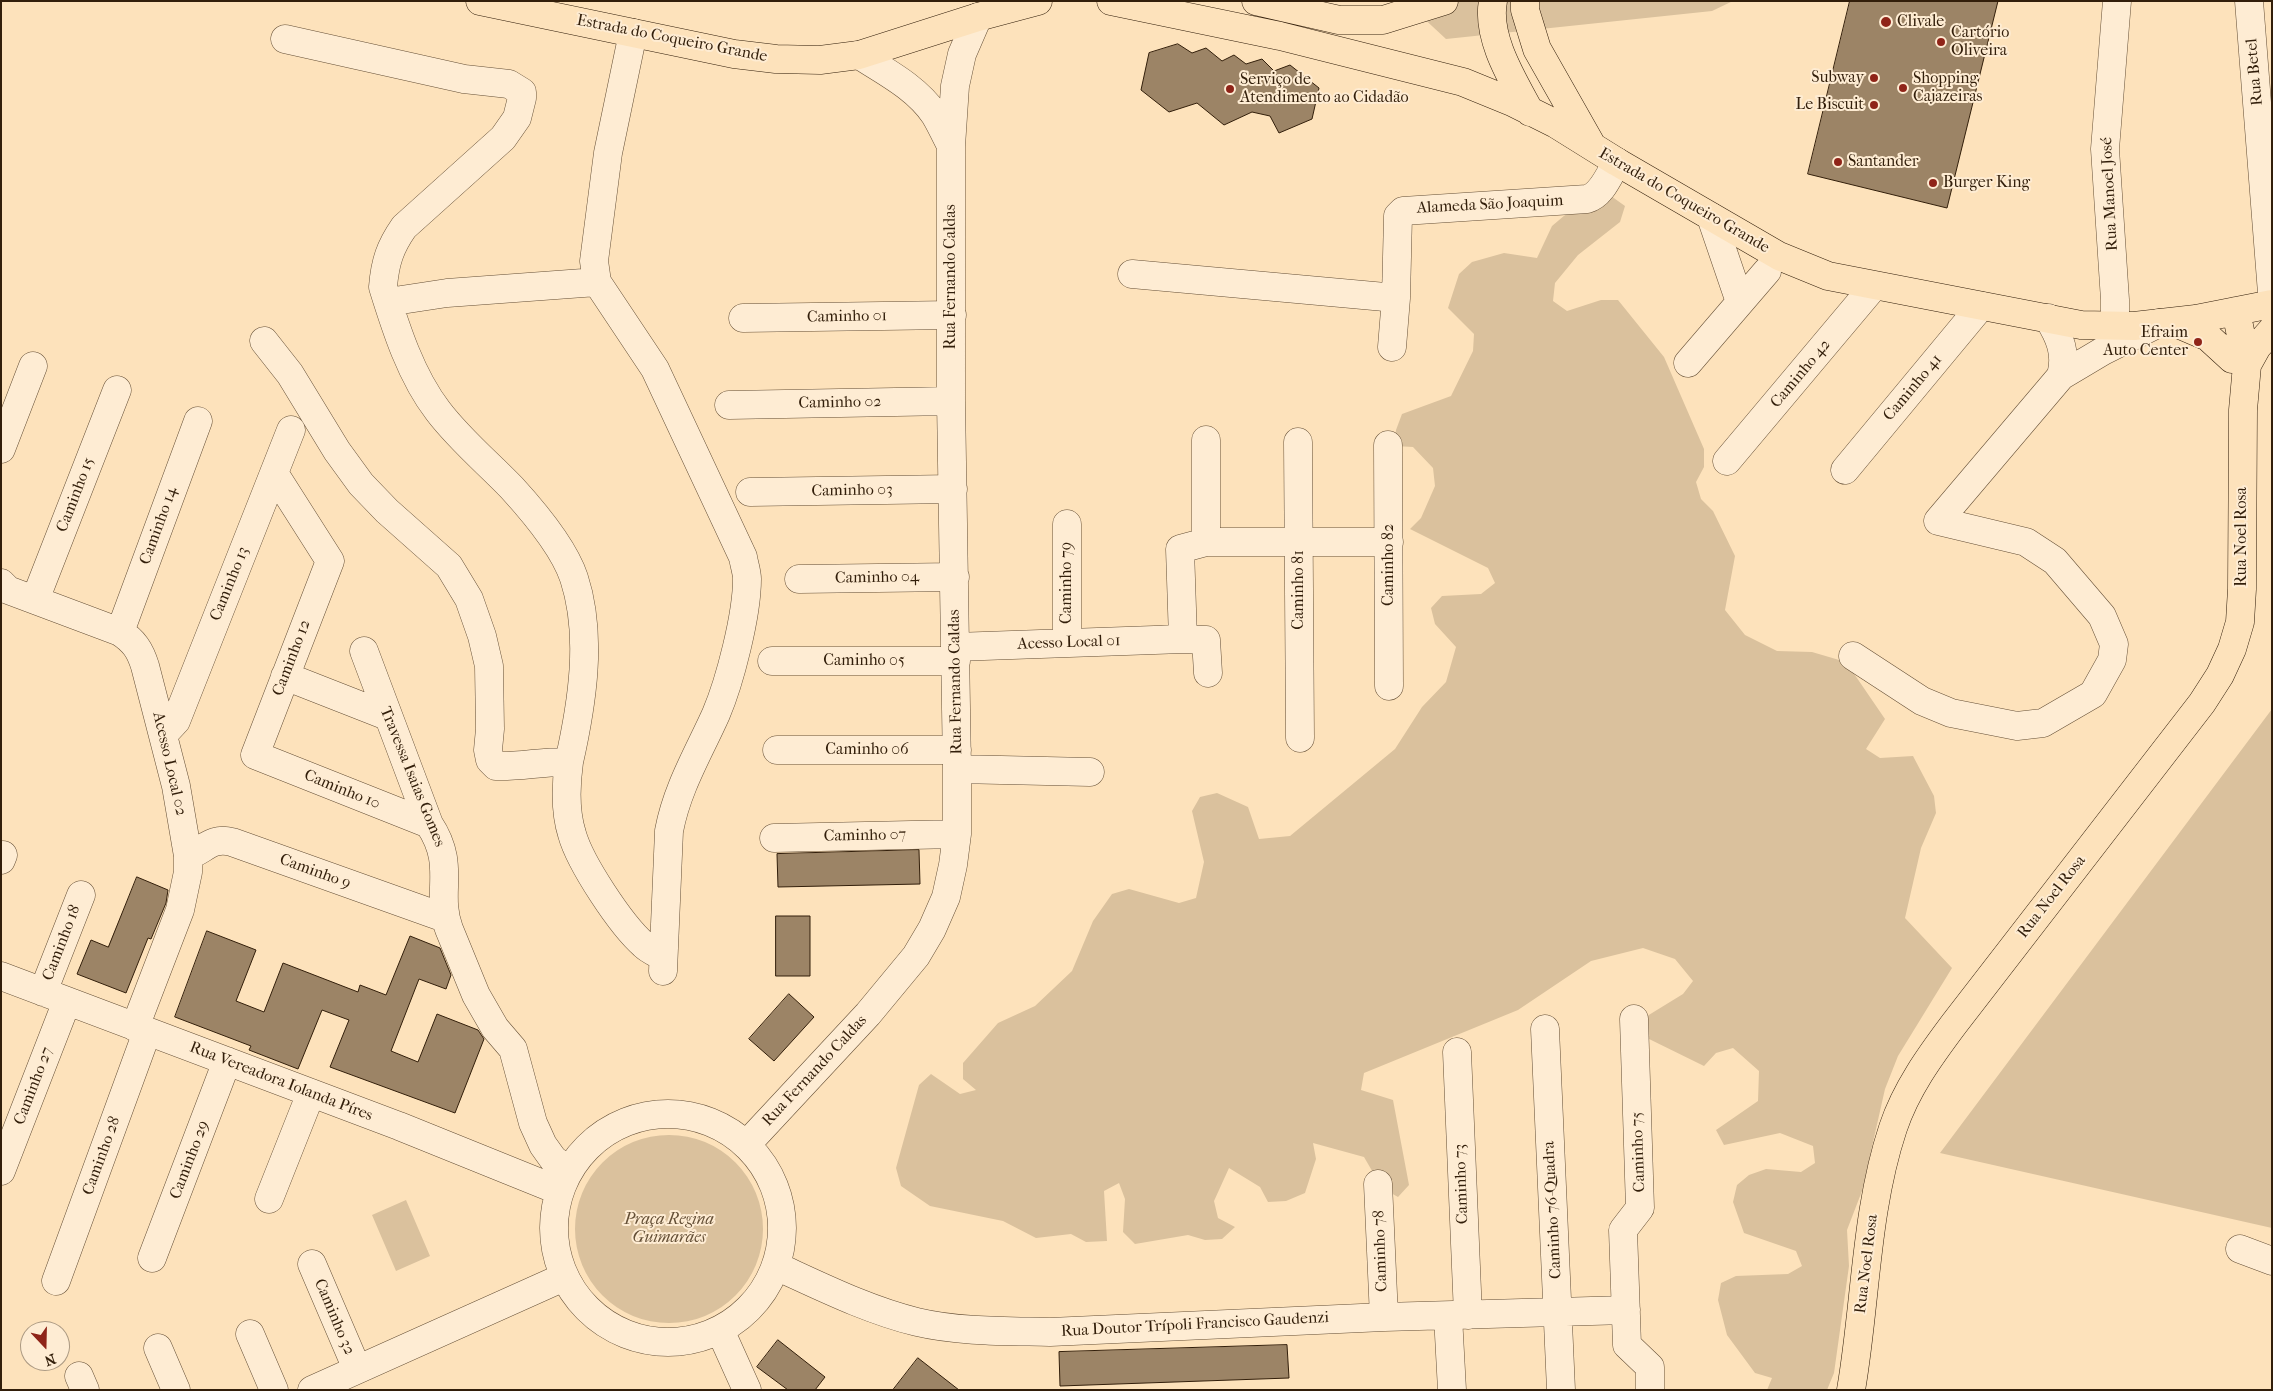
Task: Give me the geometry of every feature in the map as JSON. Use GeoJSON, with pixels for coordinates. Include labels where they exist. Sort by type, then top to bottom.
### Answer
{"type":"FeatureCollection","features":[{"type":"Feature","properties":{"kind":"main road","name":"Estrada do Coqueiro Grande"},"geometry":{"type":"LineString","coordinates":[[480,1],[534,6],[633,32],[734,54],[776,59],[820,60],[860,55],[978,17],[1038,1]]}},
{"type":"Feature","properties":{"kind":"main road","name":"Estrada do Coqueiro Grande"},"geometry":{"type":"LineString","coordinates":[[1111,1],[1280,36],[1410,67],[1463,82],[1556,124],[1711,217],[1794,263],[1828,276],[2080,325],[2115,327],[2165,322],[2272,304]]}},
{"type":"Feature","properties":{"kind":"main road"},"geometry":{"type":"LineString","coordinates":[[1256,1],[1340,20],[1383,20],[1444,1]]}},
{"type":"Feature","properties":{"kind":"main road"},"geometry":{"type":"LineString","coordinates":[[1493,1],[1491,11],[1497,42],[1530,112]]}},
{"type":"Feature","properties":{"kind":"main road"},"geometry":{"type":"LineString","coordinates":[[1525,1],[1525,10],[1538,49],[1593,147]]}},
{"type":"Feature","properties":{"kind":"main road","name":"Rua Noel Rosa"},"geometry":{"type":"LineString","coordinates":[[1851,1390],[1876,1197],[1883,1162],[1894,1127],[1909,1092],[1926,1061],[2202,704],[2220,675],[2232,649],[2240,622],[2242,589],[2243,410],[2240,362],[2229,312]]}},
{"type":"Feature","properties":{"kind":"main road"},"geometry":{"type":"LineString","coordinates":[[2165,322],[2208,336],[2240,362],[2272,330]]}},
{"type":"Feature","properties":{"kind":"street","name":"Rua Manoel José"},"geometry":{"type":"LineString","coordinates":[[2115,327],[2115,300],[2105,149],[2117,1]]}},
{"type":"Feature","properties":{"kind":"street","name":"Rua Betel"},"geometry":{"type":"LineString","coordinates":[[2249,1],[2272,292]]}},
{"type":"Feature","properties":{"kind":"street","name":"Rua Fernando Caldas"},"geometry":{"type":"LineString","coordinates":[[746,1145],[868,1014],[916,956],[932,929],[946,897],[953,865],[957,834],[957,759],[951,401],[951,146],[955,86],[962,54],[978,17]]}},
{"type":"Feature","properties":{"kind":"street"},"geometry":{"type":"LineString","coordinates":[[285,39],[464,79],[509,84],[522,92],[517,118],[503,138],[404,227],[392,245],[383,287],[420,383],[437,410],[456,433],[512,488],[558,547],[573,577],[581,612],[583,646],[578,722],[569,762],[567,796],[571,832],[578,851],[596,882],[633,935],[663,964],[670,831],[673,810],[681,786],[717,710],[732,667],[747,579],[743,557],[655,369],[597,282],[594,261],[608,153],[633,32]]}},
{"type":"Feature","properties":{"kind":"street","name":"Rua Fernando Caldas"},"geometry":{"type":"LineString","coordinates":[[860,55],[900,81],[922,99],[935,115],[951,146]]}},
{"type":"Feature","properties":{"kind":"street"},"geometry":{"type":"LineString","coordinates":[[922,99],[955,86]]}},
{"type":"Feature","properties":{"kind":"street","name":"Alameda São Joaquim"},"geometry":{"type":"LineString","coordinates":[[1392,347],[1396,298],[1398,216],[1403,211],[1587,199],[1594,197],[1617,162]]}},
{"type":"Feature","properties":{"kind":"street"},"geometry":{"type":"LineString","coordinates":[[1711,217],[1740,302]]}},
{"type":"Feature","properties":{"kind":"street"},"geometry":{"type":"LineString","coordinates":[[1688,362],[1766,271]]}},
{"type":"Feature","properties":{"kind":"street"},"geometry":{"type":"LineString","coordinates":[[1132,274],[1396,298]]}},
{"type":"Feature","properties":{"kind":"street"},"geometry":{"type":"LineString","coordinates":[[388,302],[447,292],[597,282]]}},
{"type":"Feature","properties":{"kind":"street","name":"Caminho 42"},"geometry":{"type":"LineString","coordinates":[[1727,462],[1874,286]]}},
{"type":"Feature","properties":{"kind":"street","name":"Caminho 41"},"geometry":{"type":"LineString","coordinates":[[1845,470],[1981,306]]}},
{"type":"Feature","properties":{"kind":"street","name":"Caminho 01"},"geometry":{"type":"LineString","coordinates":[[743,318],[952,315]]}},
{"type":"Feature","properties":{"kind":"street"},"geometry":{"type":"LineString","coordinates":[[2048,318],[2059,337],[2063,353],[2064,364],[2061,376]]}},
{"type":"Feature","properties":{"kind":"street"},"geometry":{"type":"LineString","coordinates":[[1853,656],[1922,701],[1951,713],[2017,726],[2043,723],[2092,694],[2112,660],[2114,644],[2102,616],[2055,561],[2026,542],[1938,521],[2061,376],[2103,351],[2165,322]]}},
{"type":"Feature","properties":{"kind":"street"},"geometry":{"type":"LineString","coordinates":[[264,341],[290,374],[337,451],[361,484],[387,511],[448,566],[469,598],[482,636],[489,666],[490,729],[488,750],[490,760],[496,766],[508,767],[549,761],[569,762]]}},
{"type":"Feature","properties":{"kind":"street"},"geometry":{"type":"LineString","coordinates":[[1,449],[32,366]]}},
{"type":"Feature","properties":{"kind":"street","name":"Caminho 15"},"geometry":{"type":"LineString","coordinates":[[35,600],[117,390]]}},
{"type":"Feature","properties":{"kind":"street","name":"Caminho 02"},"geometry":{"type":"LineString","coordinates":[[729,405],[951,401]]}},
{"type":"Feature","properties":{"kind":"street","name":"Caminho 14"},"geometry":{"type":"LineString","coordinates":[[120,632],[198,421]]}},
{"type":"Feature","properties":{"kind":"street","name":"Caminho 13"},"geometry":{"type":"LineString","coordinates":[[163,735],[176,721],[291,430]]}},
{"type":"Feature","properties":{"kind":"street"},"geometry":{"type":"LineString","coordinates":[[1206,440],[1206,542]]}},
{"type":"Feature","properties":{"kind":"street","name":"Caminho 81"},"geometry":{"type":"LineString","coordinates":[[1298,442],[1300,738]]}},
{"type":"Feature","properties":{"kind":"street","name":"Caminho 82"},"geometry":{"type":"LineString","coordinates":[[1388,445],[1389,686]]}},
{"type":"Feature","properties":{"kind":"street","name":"Caminho 12"},"geometry":{"type":"LineString","coordinates":[[255,755],[330,561],[274,473]]}},
{"type":"Feature","properties":{"kind":"street","name":"Caminho 03"},"geometry":{"type":"LineString","coordinates":[[750,492],[953,489]]}},
{"type":"Feature","properties":{"kind":"street","name":"Caminho 79"},"geometry":{"type":"LineString","coordinates":[[1067,524],[1067,643]]}},
{"type":"Feature","properties":{"kind":"street"},"geometry":{"type":"LineString","coordinates":[[1208,672],[1206,640],[1182,639],[1180,549],[1206,542],[1389,542]]}},
{"type":"Feature","properties":{"kind":"street","name":"Caminho 04"},"geometry":{"type":"LineString","coordinates":[[799,579],[955,577]]}},
{"type":"Feature","properties":{"kind":"street","name":"Acesso Local 02"},"geometry":{"type":"LineString","coordinates":[[1,583],[8,590],[120,632],[132,639],[141,653],[176,786],[188,856],[188,872],[180,910],[141,1030]]}},
{"type":"Feature","properties":{"kind":"street","name":"Acesso Local 01"},"geometry":{"type":"LineString","coordinates":[[956,654],[1067,643],[1182,639]]}},
{"type":"Feature","properties":{"kind":"street","name":"Travessa Isaias Gomes"},"geometry":{"type":"LineString","coordinates":[[364,651],[387,716],[429,824],[437,836],[445,861],[445,918],[476,995],[495,1028],[513,1049],[533,1123],[543,1145],[565,1181]]}},
{"type":"Feature","properties":{"kind":"street","name":"Caminho 05"},"geometry":{"type":"LineString","coordinates":[[772,662],[956,654]]}},
{"type":"Feature","properties":{"kind":"street"},"geometry":{"type":"LineString","coordinates":[[285,676],[387,716]]}},
{"type":"Feature","properties":{"kind":"street","name":"Caminho 06"},"geometry":{"type":"LineString","coordinates":[[777,750],[957,759],[1090,772]]}},
{"type":"Feature","properties":{"kind":"street","name":"Caminho 10"},"geometry":{"type":"LineString","coordinates":[[255,755],[429,824]]}},
{"type":"Feature","properties":{"kind":"street","name":"Caminho 07"},"geometry":{"type":"LineString","coordinates":[[774,838],[957,834]]}},
{"type":"Feature","properties":{"kind":"street","name":"Caminho 9"},"geometry":{"type":"LineString","coordinates":[[188,856],[205,849],[212,842],[218,840],[232,842],[445,918]]}},
{"type":"Feature","properties":{"kind":"street","name":"Caminho 18"},"geometry":{"type":"LineString","coordinates":[[55,996],[80,895]]}},
{"type":"Feature","properties":{"kind":"street","name":"Rua Vereadora Iolanda Píres"},"geometry":{"type":"LineString","coordinates":[[1,976],[141,1030],[311,1092],[565,1181]]}},
{"type":"Feature","properties":{"kind":"street","name":"Caminho 27"},"geometry":{"type":"LineString","coordinates":[[1,1171],[55,996]]}},
{"type":"Feature","properties":{"kind":"street","name":"Caminho 75"},"geometry":{"type":"LineString","coordinates":[[1634,1019],[1640,1208],[1623,1230],[1627,1346],[1650,1367],[1650,1390]]}},
{"type":"Feature","properties":{"kind":"street","name":"Caminho 76-Quadra"},"geometry":{"type":"LineString","coordinates":[[1545,1029],[1561,1390]]}},
{"type":"Feature","properties":{"kind":"street","name":"Caminho 28"},"geometry":{"type":"LineString","coordinates":[[56,1281],[141,1030]]}},
{"type":"Feature","properties":{"kind":"street","name":"Caminho 73"},"geometry":{"type":"LineString","coordinates":[[1452,1390],[1458,1316],[1457,1052]]}},
{"type":"Feature","properties":{"kind":"street","name":"Caminho 29"},"geometry":{"type":"LineString","coordinates":[[152,1258],[227,1061]]}},
{"type":"Feature","properties":{"kind":"street"},"geometry":{"type":"LineString","coordinates":[[269,1200],[311,1092]]}},
{"type":"Feature","properties":{"kind":"street"},"geometry":{"type":"LineString","coordinates":[[666,1114],[695,1118],[723,1128],[746,1145],[760,1160],[771,1178],[778,1198],[782,1220],[781,1244],[776,1266],[767,1286],[754,1303],[738,1318],[720,1330],[693,1339],[664,1342],[636,1338],[595,1317],[578,1298],[564,1277],[557,1256],[554,1234],[555,1212],[565,1181],[587,1148],[610,1130],[638,1119],[666,1114]]}},
{"type":"Feature","properties":{"kind":"street","name":"Caminho 78"},"geometry":{"type":"LineString","coordinates":[[1378,1184],[1384,1317]]}},
{"type":"Feature","properties":{"kind":"street"},"geometry":{"type":"LineString","coordinates":[[2240,1249],[2272,1261]]}},
{"type":"Feature","properties":{"kind":"street","name":"Caminho 32"},"geometry":{"type":"LineString","coordinates":[[312,1264],[357,1369]]}},
{"type":"Feature","properties":{"kind":"street","name":"Rua Doutor Trípoli Francisco Gaudenzi"},"geometry":{"type":"LineString","coordinates":[[776,1266],[861,1304],[919,1322],[1005,1331],[1050,1332],[1384,1317],[1626,1310]]}},
{"type":"Feature","properties":{"kind":"street"},"geometry":{"type":"LineString","coordinates":[[312,1390],[564,1277]]}},
{"type":"Feature","properties":{"kind":"street"},"geometry":{"type":"LineString","coordinates":[[720,1330],[748,1390]]}},
{"type":"Feature","properties":{"kind":"street"},"geometry":{"type":"LineString","coordinates":[[250,1334],[274,1390]]}},
{"type":"Feature","properties":{"kind":"street"},"geometry":{"type":"LineString","coordinates":[[158,1348],[176,1390]]}},
{"type":"Feature","properties":{"kind":"green space"},"geometry":{"type":"Polygon","coordinates":[[[1405,1],[1733,1],[1712,11],[1446,39],[1405,1]]]}},
{"type":"Feature","properties":{"kind":"green space"},"geometry":{"type":"Polygon","coordinates":[[[1611,196],[1625,206],[1620,222],[1578,255],[1555,283],[1553,301],[1567,311],[1601,300],[1618,300],[1664,357],[1704,449],[1704,467],[1696,482],[1701,499],[1713,511],[1735,556],[1725,610],[1745,635],[1777,651],[1812,652],[1846,662],[1885,719],[1866,749],[1880,758],[1913,756],[1934,796],[1936,813],[1921,848],[1905,918],[1952,968],[1898,1056],[1885,1089],[1862,1191],[1847,1230],[1849,1266],[1834,1373],[1827,1390],[1767,1390],[1772,1378],[1755,1373],[1727,1335],[1718,1300],[1721,1283],[1736,1276],[1788,1274],[1802,1266],[1796,1251],[1744,1233],[1733,1202],[1737,1185],[1749,1175],[1766,1169],[1801,1172],[1815,1163],[1813,1146],[1780,1133],[1724,1145],[1716,1130],[1758,1101],[1759,1071],[1733,1048],[1716,1053],[1704,1066],[1645,1037],[1639,1021],[1683,994],[1693,981],[1675,959],[1643,948],[1591,961],[1518,1010],[1364,1073],[1361,1090],[1393,1100],[1409,1185],[1398,1197],[1382,1188],[1364,1157],[1313,1143],[1316,1159],[1305,1193],[1286,1201],[1268,1202],[1260,1187],[1229,1168],[1214,1201],[1218,1218],[1235,1227],[1222,1239],[1205,1240],[1188,1235],[1135,1244],[1123,1232],[1125,1199],[1119,1183],[1104,1191],[1107,1241],[1086,1242],[1071,1234],[1036,1238],[1003,1221],[930,1206],[901,1186],[896,1168],[919,1085],[931,1074],[960,1094],[976,1090],[963,1079],[963,1063],[998,1023],[1035,1006],[1072,971],[1093,921],[1112,894],[1129,889],[1179,903],[1196,898],[1204,862],[1192,811],[1200,797],[1217,793],[1248,807],[1259,839],[1290,836],[1395,749],[1422,707],[1446,682],[1456,647],[1435,624],[1431,608],[1442,596],[1481,594],[1495,583],[1488,568],[1410,529],[1421,518],[1435,486],[1433,468],[1413,447],[1395,446],[1396,430],[1402,414],[1451,396],[1473,351],[1474,334],[1448,308],[1459,274],[1472,262],[1504,253],[1537,258],[1552,226],[1565,215],[1594,197],[1611,196]]]}},
{"type":"Feature","properties":{"kind":"green space"},"geometry":{"type":"Polygon","coordinates":[[[2272,709],[2272,1228],[1940,1153],[2272,709]]]}},
{"type":"Feature","properties":{"kind":"green space","name":"Praça Regina Guimarães"},"geometry":{"type":"Polygon","coordinates":[[[678,1135],[687,1136],[714,1146],[736,1162],[752,1184],[756,1193],[762,1211],[762,1247],[756,1265],[752,1274],[736,1296],[714,1312],[705,1316],[687,1322],[660,1323],[651,1322],[624,1312],[609,1302],[596,1289],[586,1274],[576,1247],[575,1220],[576,1211],[586,1184],[596,1169],[609,1156],[624,1146],[651,1136],[678,1135]]]}},
{"type":"Feature","properties":{"kind":"green space"},"geometry":{"type":"Polygon","coordinates":[[[406,1200],[430,1256],[396,1271],[372,1215],[406,1200]]]}},
{"type":"Feature","properties":{"kind":"building","name":"Shopping Cajazeiras"},"geometry":{"type":"Polygon","coordinates":[[[1850,1],[1998,1],[1947,208],[1808,174],[1850,1]]]}},
{"type":"Feature","properties":{"kind":"building","name":"Serviço de Atendimento ao Cidadão"},"geometry":{"type":"Polygon","coordinates":[[[1178,44],[1192,53],[1206,48],[1222,61],[1234,55],[1246,64],[1262,59],[1274,71],[1290,65],[1319,88],[1312,119],[1279,133],[1270,116],[1252,112],[1224,125],[1197,103],[1169,112],[1141,90],[1149,53],[1178,44]]]}},
{"type":"Feature","properties":{"kind":"building"},"geometry":{"type":"Polygon","coordinates":[[[919,850],[920,884],[778,887],[777,854],[919,850]]]}},
{"type":"Feature","properties":{"kind":"building"},"geometry":{"type":"Polygon","coordinates":[[[137,877],[168,890],[166,903],[151,939],[148,938],[126,993],[77,974],[91,940],[108,947],[137,877]]]}},
{"type":"Feature","properties":{"kind":"building"},"geometry":{"type":"Polygon","coordinates":[[[776,916],[810,916],[810,976],[776,976],[776,916]]]}},
{"type":"Feature","properties":{"kind":"building"},"geometry":{"type":"Polygon","coordinates":[[[207,931],[256,950],[236,1001],[264,1012],[283,963],[358,992],[360,985],[386,995],[410,936],[440,948],[451,975],[446,989],[419,979],[391,1051],[418,1062],[437,1014],[478,1030],[484,1039],[455,1113],[330,1067],[349,1020],[322,1010],[298,1069],[249,1050],[251,1046],[175,1017],[207,931]]]}},
{"type":"Feature","properties":{"kind":"building"},"geometry":{"type":"Polygon","coordinates":[[[789,994],[814,1017],[774,1061],[749,1039],[789,994]]]}},
{"type":"Feature","properties":{"kind":"building"},"geometry":{"type":"Polygon","coordinates":[[[778,1340],[825,1377],[815,1390],[788,1390],[757,1367],[778,1340]]]}},
{"type":"Feature","properties":{"kind":"building"},"geometry":{"type":"Polygon","coordinates":[[[1287,1345],[1289,1378],[1060,1386],[1059,1352],[1287,1345]]]}},
{"type":"Feature","properties":{"kind":"building"},"geometry":{"type":"Polygon","coordinates":[[[918,1358],[959,1390],[893,1390],[918,1358]]]}},
{"type":"Feature","properties":{"kind":"place","name":"Clivale"},"geometry":{"type":"Point","coordinates":[1886,22]}},
{"type":"Feature","properties":{"kind":"place","name":"Cartório Oliveira"},"geometry":{"type":"Point","coordinates":[1941,42]}},
{"type":"Feature","properties":{"kind":"place","name":"Subway"},"geometry":{"type":"Point","coordinates":[1874,78]}},
{"type":"Feature","properties":{"kind":"place","name":"Shopping Cajazeiras"},"geometry":{"type":"Point","coordinates":[1903,88]}},
{"type":"Feature","properties":{"kind":"place","name":"Serviço de Atendimento ao Cidadão"},"geometry":{"type":"Point","coordinates":[1230,89]}},
{"type":"Feature","properties":{"kind":"place","name":"Le Biscuit"},"geometry":{"type":"Point","coordinates":[1874,105]}},
{"type":"Feature","properties":{"kind":"place","name":"Santander"},"geometry":{"type":"Point","coordinates":[1838,162]}},
{"type":"Feature","properties":{"kind":"place","name":"Burger King"},"geometry":{"type":"Point","coordinates":[1933,183]}},
{"type":"Feature","properties":{"kind":"place","name":"Efraim Auto Center"},"geometry":{"type":"Point","coordinates":[2198,342]}}]}
